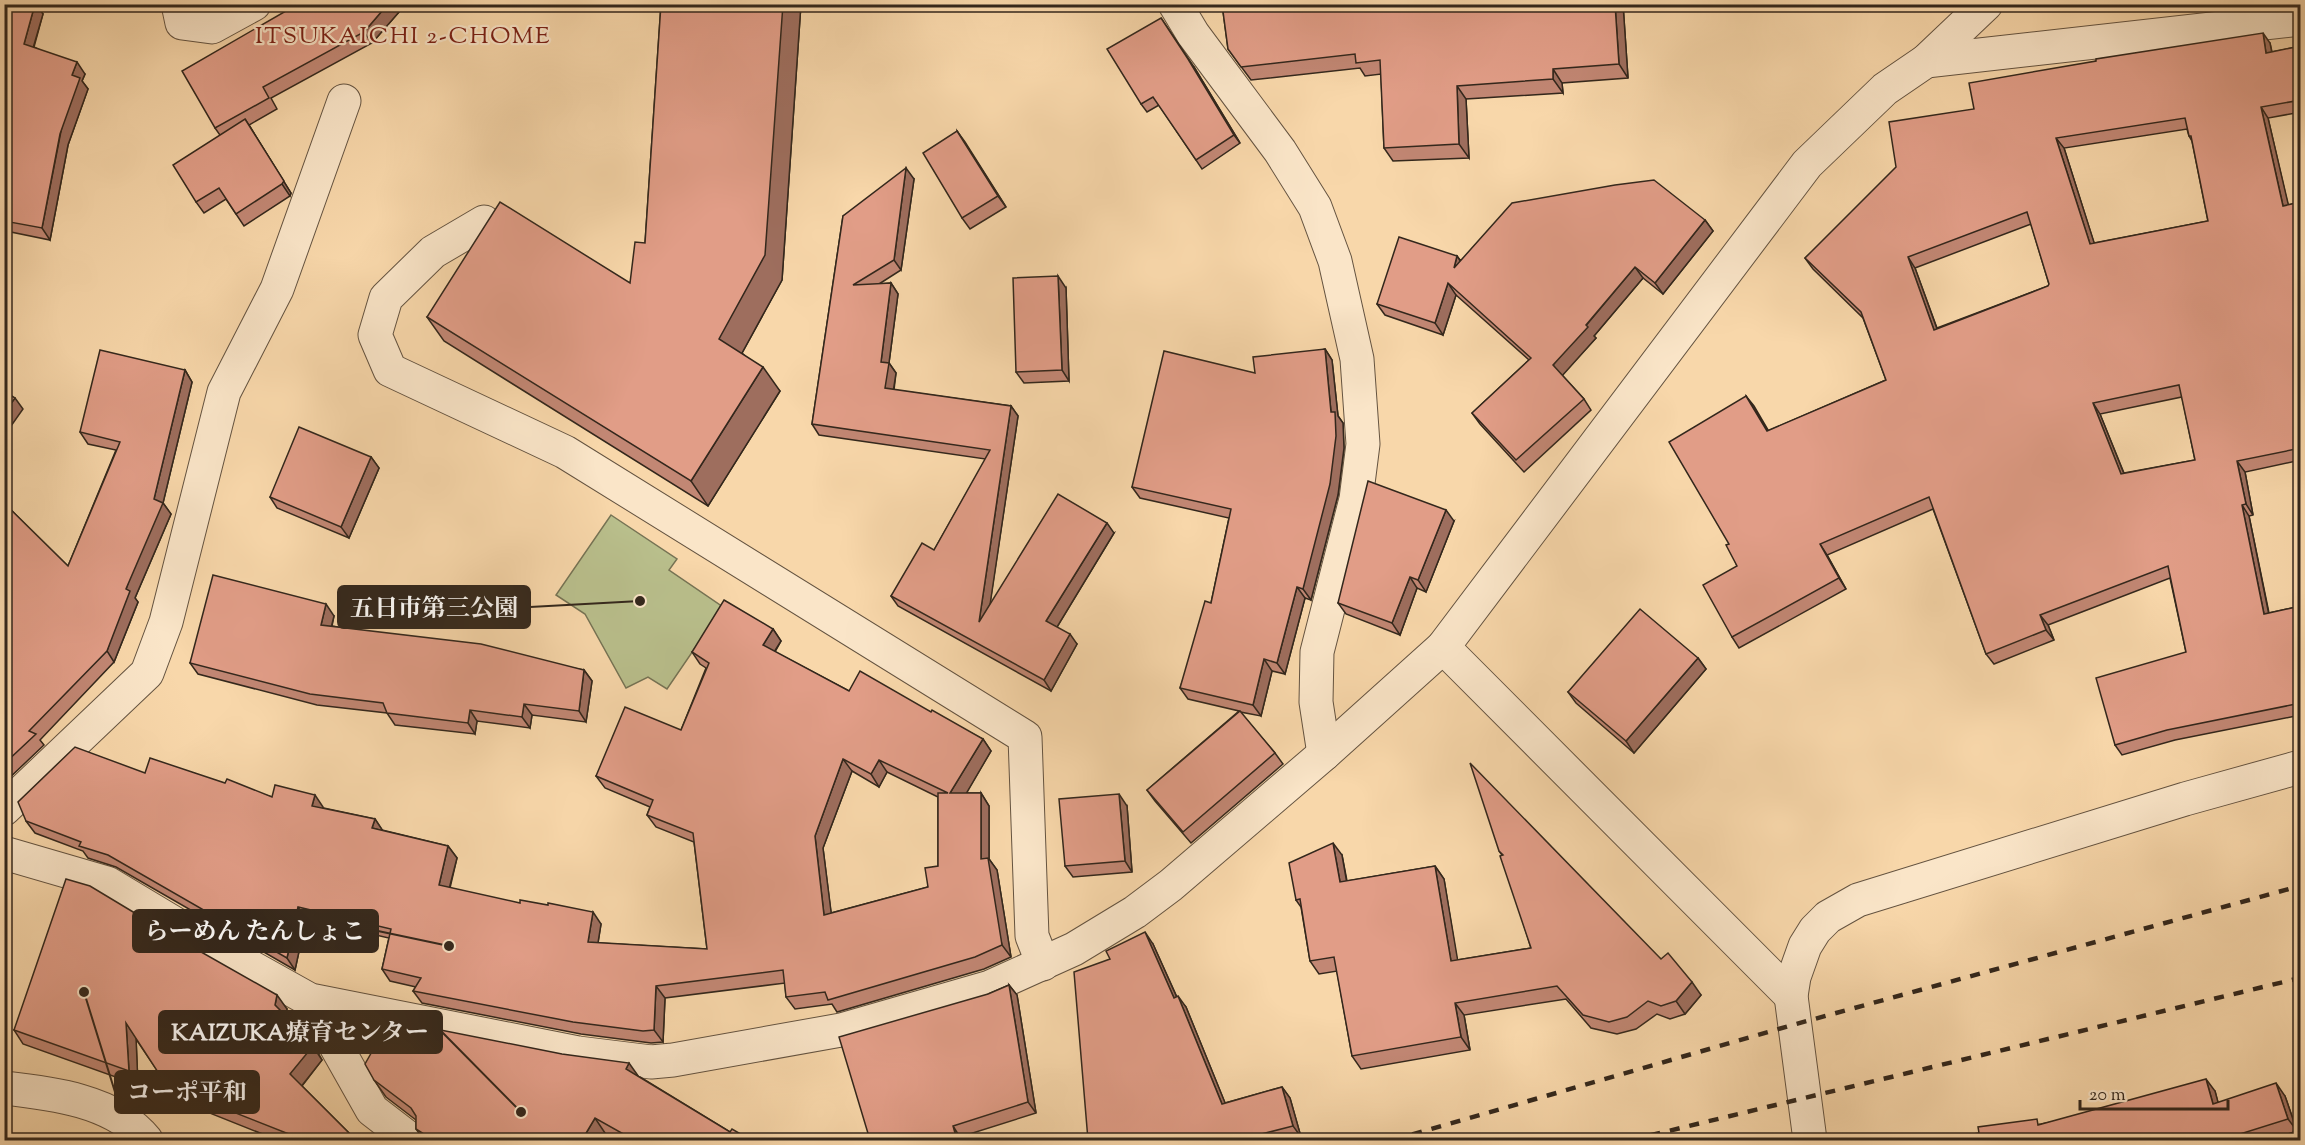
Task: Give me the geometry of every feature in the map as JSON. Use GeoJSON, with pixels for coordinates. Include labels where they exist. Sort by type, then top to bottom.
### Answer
{"type":"FeatureCollection","features":[{"type":"Feature","properties":{"kind":"street"},"geometry":{"type":"LineString","coordinates":[[178,4],[182,23],[212,27],[254,4]]}},
{"type":"Feature","properties":{"kind":"street"},"geometry":{"type":"LineString","coordinates":[[1175,4],[1193,34],[1280,151],[1315,207],[1335,261],[1357,359],[1363,444],[1356,499],[1317,652],[1316,702],[1324,754]]}},
{"type":"Feature","properties":{"kind":"street"},"geometry":{"type":"LineString","coordinates":[[4,853],[107,883],[310,1000],[578,1053],[651,1062],[737,1050],[849,1028],[973,993],[1043,964],[1074,949],[1135,912],[1172,885],[1324,754],[1443,647],[1807,164],[1885,89],[1926,61],[1986,4]]}},
{"type":"Feature","properties":{"kind":"street"},"geometry":{"type":"LineString","coordinates":[[1926,61],[2301,19]]}},
{"type":"Feature","properties":{"kind":"street"},"geometry":{"type":"LineString","coordinates":[[4,810],[147,673],[166,622],[224,392],[278,289],[344,101]]}},
{"type":"Feature","properties":{"kind":"street"},"geometry":{"type":"LineString","coordinates":[[484,222],[433,252],[386,298],[375,335],[390,370],[565,452],[1025,737],[1032,936],[1043,964]]}},
{"type":"Feature","properties":{"kind":"street"},"geometry":{"type":"LineString","coordinates":[[1443,647],[1791,996]]}},
{"type":"Feature","properties":{"kind":"street"},"geometry":{"type":"LineString","coordinates":[[1810,1140],[1791,996],[1798,961],[1804,946],[1828,917],[1858,900],[2185,799],[2301,767]]}},
{"type":"Feature","properties":{"kind":"street"},"geometry":{"type":"LineString","coordinates":[[310,1000],[372,1110],[408,1140]]}},
{"type":"Feature","properties":{"kind":"street"},"geometry":{"type":"LineString","coordinates":[[4,1088],[49,1093],[104,1110],[134,1126],[146,1140]]}},
{"type":"Feature","properties":{"kind":"green space"},"geometry":{"type":"Polygon","coordinates":[[[611,515],[677,559],[669,570],[723,607],[667,689],[648,677],[626,688],[585,614],[556,595],[611,515]]]}},
{"type":"Feature","properties":{"kind":"building"},"geometry":{"type":"Polygon","coordinates":[[[4,4],[35,4],[24,44],[77,62],[72,75],[80,78],[60,134],[42,228],[4,221],[4,4]]]}},
{"type":"Feature","properties":{"kind":"building"},"geometry":{"type":"Polygon","coordinates":[[[298,4],[388,4],[364,32],[263,87],[269,98],[215,128],[182,71],[298,4]]]}},
{"type":"Feature","properties":{"kind":"building"},"geometry":{"type":"Polygon","coordinates":[[[661,4],[783,4],[765,255],[719,339],[763,367],[691,481],[427,317],[500,202],[630,283],[635,242],[645,243],[661,4]]]}},
{"type":"Feature","properties":{"kind":"building"},"geometry":{"type":"Polygon","coordinates":[[[1222,4],[1615,4],[1619,64],[1553,69],[1553,79],[1457,86],[1459,144],[1384,148],[1380,60],[1356,63],[1355,54],[1241,67],[1228,49],[1222,4]]]}},
{"type":"Feature","properties":{"kind":"building"},"geometry":{"type":"Polygon","coordinates":[[[1161,18],[1234,135],[1196,160],[1153,97],[1141,104],[1107,49],[1161,18]]]}},
{"type":"Feature","properties":{"kind":"building"},"geometry":{"type":"Polygon","coordinates":[[[2263,33],[2266,53],[2296,47],[2298,56],[2301,56],[2301,100],[2261,107],[2283,206],[2301,202],[2301,448],[2237,461],[2246,504],[2242,505],[2264,614],[2301,606],[2301,703],[2167,730],[2115,745],[2096,678],[2186,652],[2168,566],[2040,615],[2046,630],[1986,654],[1929,497],[1820,544],[1839,578],[1732,637],[1703,585],[1737,566],[1726,545],[1729,544],[1669,442],[1746,396],[1767,431],[1886,380],[1861,312],[1805,258],[1896,167],[1889,122],[1974,109],[1969,83],[2096,61],[2096,59],[2263,33]],[[2185,118],[2056,138],[2090,244],[2208,221],[2191,136],[2189,136],[2185,118]],[[2027,212],[1908,257],[1934,330],[2049,284],[2027,212]],[[2179,385],[2093,403],[2121,474],[2195,460],[2179,385]]]}},
{"type":"Feature","properties":{"kind":"building"},"geometry":{"type":"Polygon","coordinates":[[[245,119],[284,181],[236,214],[219,188],[196,202],[173,165],[245,119]]]}},
{"type":"Feature","properties":{"kind":"building"},"geometry":{"type":"Polygon","coordinates":[[[957,131],[998,196],[962,218],[923,153],[957,131]]]}},
{"type":"Feature","properties":{"kind":"building"},"geometry":{"type":"Polygon","coordinates":[[[906,168],[894,260],[853,285],[891,283],[881,362],[889,363],[885,388],[1011,406],[979,622],[1058,494],[1107,523],[1046,621],[1070,634],[1044,680],[891,596],[922,543],[934,550],[990,450],[812,424],[843,216],[906,168]]]}},
{"type":"Feature","properties":{"kind":"building"},"geometry":{"type":"Polygon","coordinates":[[[1654,180],[1705,220],[1655,283],[1635,267],[1586,325],[1588,327],[1553,365],[1584,399],[1516,460],[1472,413],[1531,358],[1448,283],[1435,323],[1377,304],[1399,237],[1457,256],[1454,268],[1512,203],[1654,180]]]}},
{"type":"Feature","properties":{"kind":"building"},"geometry":{"type":"Polygon","coordinates":[[[1058,276],[1062,370],[1016,372],[1013,278],[1058,276]]]}},
{"type":"Feature","properties":{"kind":"building"},"geometry":{"type":"Polygon","coordinates":[[[1325,349],[1331,412],[1335,412],[1336,436],[1330,484],[1303,589],[1297,587],[1277,663],[1264,659],[1253,705],[1180,688],[1205,601],[1211,603],[1231,509],[1132,487],[1164,351],[1255,373],[1253,357],[1325,349]]]}},
{"type":"Feature","properties":{"kind":"building"},"geometry":{"type":"Polygon","coordinates":[[[100,350],[185,370],[154,499],[163,503],[126,589],[130,591],[107,651],[29,731],[36,734],[4,764],[4,503],[68,566],[120,442],[80,432],[100,350]]]}},
{"type":"Feature","properties":{"kind":"building"},"geometry":{"type":"Polygon","coordinates":[[[4,391],[15,398],[4,413],[4,391]]]}},
{"type":"Feature","properties":{"kind":"building"},"geometry":{"type":"Polygon","coordinates":[[[299,427],[371,457],[341,527],[270,497],[299,427]]]}},
{"type":"Feature","properties":{"kind":"building"},"geometry":{"type":"Polygon","coordinates":[[[1368,481],[1446,510],[1418,580],[1410,577],[1392,623],[1338,603],[1368,481]]]}},
{"type":"Feature","properties":{"kind":"building"},"geometry":{"type":"Polygon","coordinates":[[[213,575],[326,604],[321,625],[481,644],[584,670],[579,711],[524,704],[522,717],[470,710],[468,723],[387,713],[383,703],[310,694],[190,663],[213,575]]]}},
{"type":"Feature","properties":{"kind":"building"},"geometry":{"type":"Polygon","coordinates":[[[724,600],[773,629],[763,645],[849,691],[860,671],[983,739],[950,793],[981,793],[981,859],[988,858],[1002,945],[975,957],[828,1000],[825,992],[786,997],[783,970],[656,986],[654,1030],[643,1031],[573,1022],[413,991],[421,978],[382,969],[391,929],[298,907],[287,958],[108,855],[79,846],[81,842],[26,821],[18,802],[75,747],[145,773],[150,758],[225,783],[227,779],[272,797],[275,785],[315,795],[312,806],[375,819],[372,828],[448,846],[439,885],[520,903],[520,900],[548,905],[548,903],[593,912],[588,942],[707,949],[693,833],[647,815],[653,800],[596,776],[625,707],[681,730],[709,663],[692,652],[724,600]],[[843,759],[815,836],[824,915],[928,887],[925,868],[938,866],[938,793],[948,793],[879,760],[871,774],[843,759]]]}},
{"type":"Feature","properties":{"kind":"building"},"geometry":{"type":"Polygon","coordinates":[[[1640,609],[1698,658],[1626,741],[1568,692],[1640,609]]]}},
{"type":"Feature","properties":{"kind":"building"},"geometry":{"type":"Polygon","coordinates":[[[1240,711],[1275,753],[1183,832],[1147,790],[1240,711]]]}},
{"type":"Feature","properties":{"kind":"building"},"geometry":{"type":"Polygon","coordinates":[[[1470,763],[1661,959],[1668,953],[1692,982],[1676,1001],[1661,1006],[1648,1001],[1627,1017],[1609,1022],[1583,1015],[1557,986],[1455,1003],[1461,1037],[1352,1056],[1334,957],[1310,961],[1300,899],[1296,900],[1289,863],[1333,843],[1340,882],[1435,866],[1451,961],[1531,948],[1500,856],[1503,855],[1499,851],[1470,763]]]}},
{"type":"Feature","properties":{"kind":"building"},"geometry":{"type":"Polygon","coordinates":[[[1119,794],[1125,861],[1065,866],[1059,799],[1119,794]]]}},
{"type":"Feature","properties":{"kind":"building"},"geometry":{"type":"Polygon","coordinates":[[[66,879],[90,886],[277,995],[275,1005],[313,1046],[290,1074],[356,1140],[228,1140],[299,1138],[167,1086],[126,1023],[129,1071],[14,1030],[66,879]]]}},
{"type":"Feature","properties":{"kind":"building"},"geometry":{"type":"Polygon","coordinates":[[[1145,932],[1174,998],[1178,996],[1222,1104],[1282,1087],[1293,1126],[1238,1140],[1156,1140],[1155,1136],[1139,1140],[1088,1140],[1074,972],[1110,959],[1106,951],[1145,932]]]}},
{"type":"Feature","properties":{"kind":"building"},"geometry":{"type":"Polygon","coordinates":[[[1009,985],[1028,1102],[953,1126],[957,1140],[870,1140],[839,1037],[988,994],[1009,985]]]}},
{"type":"Feature","properties":{"kind":"building"},"geometry":{"type":"Polygon","coordinates":[[[390,1020],[562,1054],[629,1063],[626,1069],[730,1132],[732,1129],[751,1140],[634,1140],[595,1118],[582,1140],[433,1140],[416,1129],[416,1116],[411,1108],[374,1080],[365,1064],[390,1020]]]}},
{"type":"Feature","properties":{"kind":"building"},"geometry":{"type":"Polygon","coordinates":[[[2206,1079],[2213,1104],[2276,1083],[2288,1119],[2221,1140],[1938,1140],[1979,1133],[1978,1127],[2037,1119],[2038,1125],[2206,1079]]]}},
{"type":"Feature","properties":{"kind":"railway"},"geometry":{"type":"LineString","coordinates":[[1393,1140],[1796,1024],[2300,886]]}},
{"type":"Feature","properties":{"kind":"railway"},"geometry":{"type":"LineString","coordinates":[[1631,1140],[2300,978]]}},
{"type":"Feature","properties":{"kind":"place","name":"五日市第三公園"},"geometry":{"type":"Point","coordinates":[640,601]}},
{"type":"Feature","properties":{"kind":"place","name":"らーめん たんしょこ"},"geometry":{"type":"Point","coordinates":[449,946]}},
{"type":"Feature","properties":{"kind":"place","name":"コーポ平和"},"geometry":{"type":"Point","coordinates":[84,992]}},
{"type":"Feature","properties":{"kind":"place","name":"KAIZUKA療育センター"},"geometry":{"type":"Point","coordinates":[521,1112]}},
{"type":"Feature","properties":{"kind":"district","name":"ITSUKAICHI 2-CHOME"},"geometry":{"type":"Point","coordinates":[403,37]}}]}
